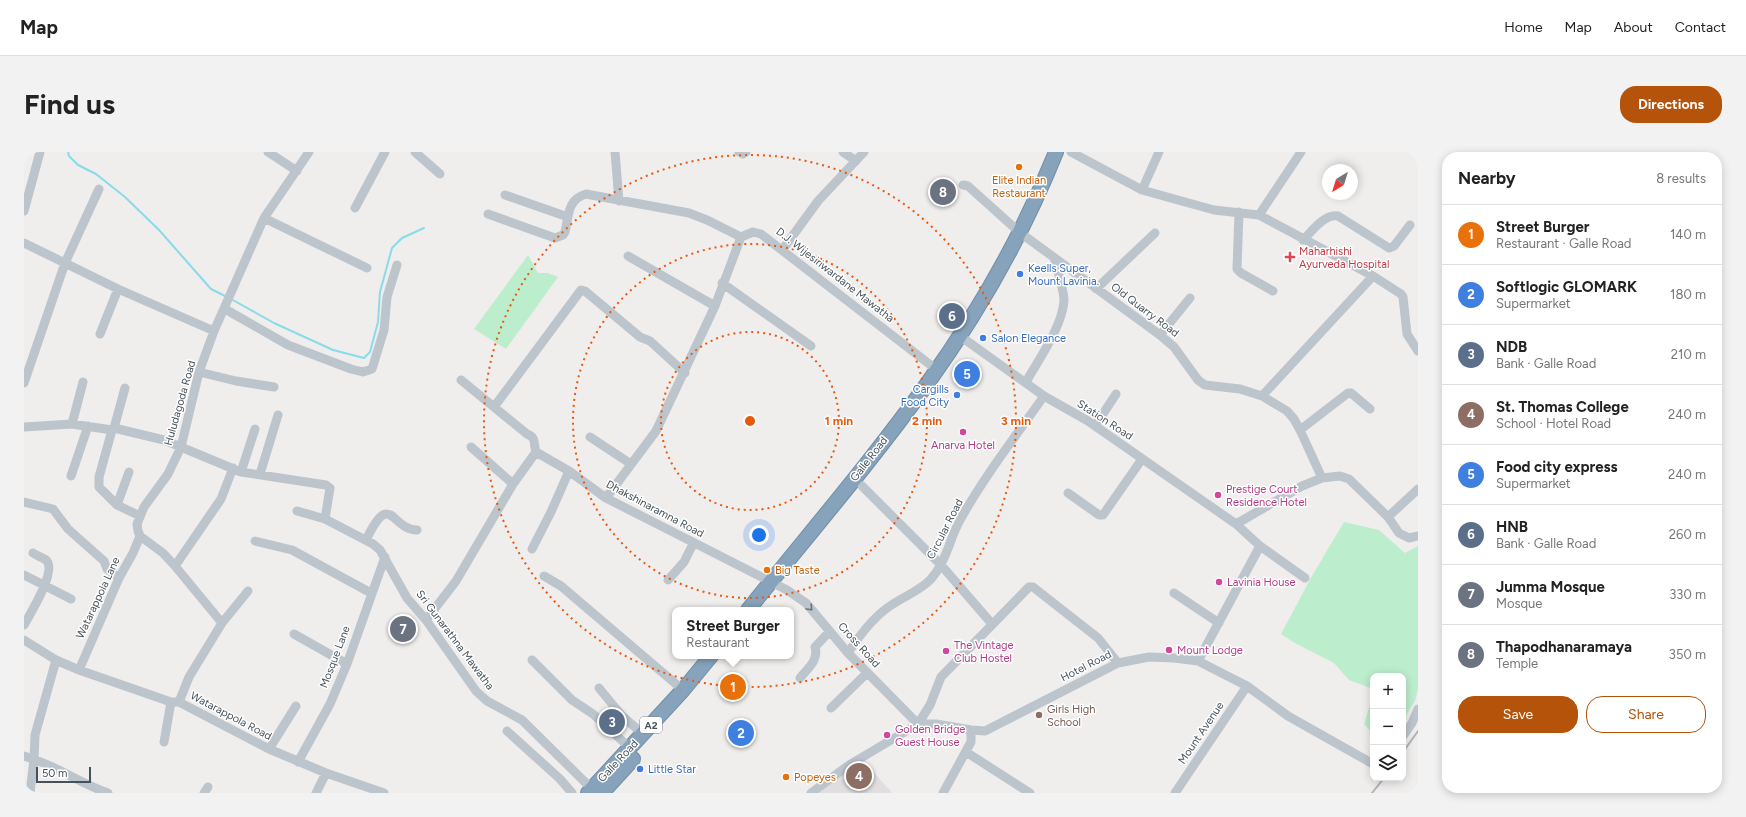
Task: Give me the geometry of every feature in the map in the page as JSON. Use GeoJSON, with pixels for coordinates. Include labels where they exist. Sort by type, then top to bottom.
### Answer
{"type":"FeatureCollection","features":[{"type":"Feature","properties":{"kind":"highway","name":"Galle Road"},"geometry":{"type":"LineString","coordinates":[[1022,235],[1056,152]]}},
{"type":"Feature","properties":{"kind":"highway","name":"Galle Road"},"geometry":{"type":"LineString","coordinates":[[751,607],[774,584],[926,399],[1022,235],[1046,197],[1065,152]]}},
{"type":"Feature","properties":{"kind":"highway","name":"Galle Road"},"geometry":{"type":"LineString","coordinates":[[762,607],[774,584],[818,525],[963,338]]}},
{"type":"Feature","properties":{"kind":"highway","name":"Galle Road"},"geometry":{"type":"LineString","coordinates":[[594,792],[630,748],[709,659]]}},
{"type":"Feature","properties":{"kind":"highway","name":"Galle Road"},"geometry":{"type":"LineString","coordinates":[[594,792],[720,659]]}},
{"type":"Feature","properties":{"kind":"street"},"geometry":{"type":"LineString","coordinates":[[24,211],[40,152]]}},
{"type":"Feature","properties":{"kind":"street"},"geometry":{"type":"LineString","coordinates":[[268,152],[297,171]]}},
{"type":"Feature","properties":{"kind":"street","name":"Huludagoda Road"},"geometry":{"type":"LineString","coordinates":[[140,536],[138,524],[144,507],[168,474],[181,447],[200,372],[214,331],[264,218],[309,152]]}},
{"type":"Feature","properties":{"kind":"street"},"geometry":{"type":"LineString","coordinates":[[355,208],[385,152]]}},
{"type":"Feature","properties":{"kind":"street"},"geometry":{"type":"LineString","coordinates":[[415,152],[440,174]]}},
{"type":"Feature","properties":{"kind":"street"},"geometry":{"type":"LineString","coordinates":[[614,152],[619,201]]}},
{"type":"Feature","properties":{"kind":"street"},"geometry":{"type":"LineString","coordinates":[[739,152],[743,154],[746,152]]}},
{"type":"Feature","properties":{"kind":"street"},"geometry":{"type":"LineString","coordinates":[[843,152],[856,161]]}},
{"type":"Feature","properties":{"kind":"street"},"geometry":{"type":"LineString","coordinates":[[783,249],[818,201],[864,152]]}},
{"type":"Feature","properties":{"kind":"street"},"geometry":{"type":"LineString","coordinates":[[1071,152],[1142,190],[1214,210],[1259,215],[1303,240],[1373,276],[1403,297],[1407,334],[1418,351]]}},
{"type":"Feature","properties":{"kind":"street"},"geometry":{"type":"LineString","coordinates":[[1142,190],[1159,152]]}},
{"type":"Feature","properties":{"kind":"street"},"geometry":{"type":"LineString","coordinates":[[1259,215],[1301,152]]}},
{"type":"Feature","properties":{"kind":"street","name":"Old Quarry Road"},"geometry":{"type":"LineString","coordinates":[[963,185],[968,186],[1022,235],[1160,334],[1174,347],[1198,380],[1205,385],[1240,390],[1262,396],[1287,411],[1294,419],[1300,430],[1322,478]]}},
{"type":"Feature","properties":{"kind":"street"},"geometry":{"type":"LineString","coordinates":[[24,383],[65,263],[99,189]]}},
{"type":"Feature","properties":{"kind":"street"},"geometry":{"type":"LineString","coordinates":[[488,214],[555,238],[563,236],[565,232],[571,203],[577,196],[586,194],[689,213],[741,237],[722,283],[715,306],[685,373],[656,431],[606,498]]}},
{"type":"Feature","properties":{"kind":"street"},"geometry":{"type":"LineString","coordinates":[[505,195],[568,217]]}},
{"type":"Feature","properties":{"kind":"street"},"geometry":{"type":"LineString","coordinates":[[1239,212],[1237,269],[1241,273],[1273,291]]}},
{"type":"Feature","properties":{"kind":"street"},"geometry":{"type":"LineString","coordinates":[[1303,240],[1328,217],[1333,215],[1338,216],[1389,248],[1394,246],[1410,225]]}},
{"type":"Feature","properties":{"kind":"street"},"geometry":{"type":"LineString","coordinates":[[264,218],[367,268]]}},
{"type":"Feature","properties":{"kind":"street","name":"D.J. Wijesiriwardane Mawatha"},"geometry":{"type":"LineString","coordinates":[[741,237],[753,232],[761,234],[783,249],[937,370]]}},
{"type":"Feature","properties":{"kind":"street"},"geometry":{"type":"LineString","coordinates":[[1096,289],[1155,233]]}},
{"type":"Feature","properties":{"kind":"street"},"geometry":{"type":"LineString","coordinates":[[24,243],[118,289],[214,331]]}},
{"type":"Feature","properties":{"kind":"street"},"geometry":{"type":"LineString","coordinates":[[628,256],[715,306]]}},
{"type":"Feature","properties":{"kind":"street"},"geometry":{"type":"LineString","coordinates":[[1026,382],[1054,331],[1062,313],[1064,299],[1054,258]]}},
{"type":"Feature","properties":{"kind":"street"},"geometry":{"type":"LineString","coordinates":[[226,306],[288,345],[351,369],[363,372],[372,369],[384,330],[387,297],[397,264]]}},
{"type":"Feature","properties":{"kind":"street"},"geometry":{"type":"LineString","coordinates":[[1262,396],[1373,276]]}},
{"type":"Feature","properties":{"kind":"street"},"geometry":{"type":"LineString","coordinates":[[722,283],[811,346]]}},
{"type":"Feature","properties":{"kind":"street"},"geometry":{"type":"LineString","coordinates":[[100,334],[118,289]]}},
{"type":"Feature","properties":{"kind":"street"},"geometry":{"type":"LineString","coordinates":[[494,407],[581,290],[585,291],[640,336],[650,341],[685,373]]}},
{"type":"Feature","properties":{"kind":"street"},"geometry":{"type":"LineString","coordinates":[[1160,334],[1190,298]]}},
{"type":"Feature","properties":{"kind":"street","name":"Station Road"},"geometry":{"type":"LineString","coordinates":[[963,338],[1044,396],[1095,426],[1236,524],[1260,546],[1305,578]]}},
{"type":"Feature","properties":{"kind":"street"},"geometry":{"type":"LineString","coordinates":[[200,372],[236,381],[274,387]]}},
{"type":"Feature","properties":{"kind":"street"},"geometry":{"type":"LineString","coordinates":[[426,620],[456,581],[513,484],[536,452],[535,439],[532,436],[461,380]]}},
{"type":"Feature","properties":{"kind":"street"},"geometry":{"type":"LineString","coordinates":[[72,424],[83,382]]}},
{"type":"Feature","properties":{"kind":"street"},"geometry":{"type":"LineString","coordinates":[[125,388],[99,477],[99,487],[117,505],[140,516]]}},
{"type":"Feature","properties":{"kind":"street"},"geometry":{"type":"LineString","coordinates":[[1300,430],[1348,392],[1370,409]]}},
{"type":"Feature","properties":{"kind":"street"},"geometry":{"type":"LineString","coordinates":[[1095,426],[1116,394]]}},
{"type":"Feature","properties":{"kind":"street","name":"Circular Road"},"geometry":{"type":"LineString","coordinates":[[848,653],[856,641],[880,614],[931,579],[941,565],[959,524],[976,494],[1044,396]]}},
{"type":"Feature","properties":{"kind":"street"},"geometry":{"type":"LineString","coordinates":[[256,474],[278,415]]}},
{"type":"Feature","properties":{"kind":"street"},"geometry":{"type":"LineString","coordinates":[[24,427],[72,424],[113,429],[164,440],[237,470],[326,485],[330,488],[325,519]]}},
{"type":"Feature","properties":{"kind":"street"},"geometry":{"type":"LineString","coordinates":[[71,476],[88,426]]}},
{"type":"Feature","properties":{"kind":"street"},"geometry":{"type":"LineString","coordinates":[[175,566],[221,499],[237,470],[255,429]]}},
{"type":"Feature","properties":{"kind":"street"},"geometry":{"type":"LineString","coordinates":[[590,437],[631,464]]}},
{"type":"Feature","properties":{"kind":"street"},"geometry":{"type":"LineString","coordinates":[[471,447],[513,484]]}},
{"type":"Feature","properties":{"kind":"street","name":"Dhakshinaramna Road"},"geometry":{"type":"LineString","coordinates":[[536,452],[569,471],[606,498],[693,544],[774,584]]}},
{"type":"Feature","properties":{"kind":"street"},"geometry":{"type":"LineString","coordinates":[[1068,493],[1099,515],[1103,516],[1142,459]]}},
{"type":"Feature","properties":{"kind":"street"},"geometry":{"type":"LineString","coordinates":[[532,549],[551,512],[569,471]]}},
{"type":"Feature","properties":{"kind":"street"},"geometry":{"type":"LineString","coordinates":[[117,505],[129,472]]}},
{"type":"Feature","properties":{"kind":"street"},"geometry":{"type":"LineString","coordinates":[[1236,524],[1302,486],[1322,478],[1340,476],[1349,479],[1388,517],[1399,533],[1409,538],[1418,536]]}},
{"type":"Feature","properties":{"kind":"street"},"geometry":{"type":"LineString","coordinates":[[862,486],[941,565],[992,624]]}},
{"type":"Feature","properties":{"kind":"street"},"geometry":{"type":"LineString","coordinates":[[1388,517],[1418,489]]}},
{"type":"Feature","properties":{"kind":"street"},"geometry":{"type":"LineString","coordinates":[[24,502],[53,509],[68,529],[104,561],[107,569],[119,578]]}},
{"type":"Feature","properties":{"kind":"street","name":"Sri Gunarathna Mawatha"},"geometry":{"type":"LineString","coordinates":[[297,511],[325,519],[373,544],[385,557],[407,598],[426,620],[476,691],[487,701],[522,720],[594,792]]}},
{"type":"Feature","properties":{"kind":"street"},"geometry":{"type":"LineString","coordinates":[[366,540],[373,526],[381,517],[388,513],[392,514],[396,520],[417,530]]}},
{"type":"Feature","properties":{"kind":"street"},"geometry":{"type":"LineString","coordinates":[[140,536],[163,553],[222,623]]}},
{"type":"Feature","properties":{"kind":"street","name":"Watarappola Lane"},"geometry":{"type":"LineString","coordinates":[[79,670],[119,578],[133,553],[140,536]]}},
{"type":"Feature","properties":{"kind":"street"},"geometry":{"type":"LineString","coordinates":[[255,541],[292,550],[371,593]]}},
{"type":"Feature","properties":{"kind":"street"},"geometry":{"type":"LineString","coordinates":[[668,580],[684,562],[693,544]]}},
{"type":"Feature","properties":{"kind":"street"},"geometry":{"type":"LineString","coordinates":[[1198,661],[1260,546]]}},
{"type":"Feature","properties":{"kind":"street"},"geometry":{"type":"LineString","coordinates":[[24,625],[45,586],[49,566],[47,562],[33,553]]}},
{"type":"Feature","properties":{"kind":"street","name":"Mosque Lane"},"geometry":{"type":"LineString","coordinates":[[298,762],[330,704],[347,664],[385,557]]}},
{"type":"Feature","properties":{"kind":"street"},"geometry":{"type":"LineString","coordinates":[[24,575],[71,599]]}},
{"type":"Feature","properties":{"kind":"street"},"geometry":{"type":"LineString","coordinates":[[544,576],[561,586],[683,690]]}},
{"type":"Feature","properties":{"kind":"street","name":"Cross Road"},"geometry":{"type":"LineString","coordinates":[[774,584],[806,603],[848,653],[918,724]]}},
{"type":"Feature","properties":{"kind":"street"},"geometry":{"type":"LineString","coordinates":[[811,793],[848,765],[918,724],[930,705],[941,677],[1029,587],[1033,587],[1098,638],[1118,662]]}},
{"type":"Feature","properties":{"kind":"street"},"geometry":{"type":"LineString","coordinates":[[164,742],[175,702],[188,677],[222,623],[248,591]]}},
{"type":"Feature","properties":{"kind":"street"},"geometry":{"type":"LineString","coordinates":[[1174,593],[1219,623]]}},
{"type":"Feature","properties":{"kind":"street"},"geometry":{"type":"LineString","coordinates":[[800,678],[816,658],[817,653],[815,646],[830,631]]}},
{"type":"Feature","properties":{"kind":"street"},"geometry":{"type":"LineString","coordinates":[[294,634],[347,664]]}},
{"type":"Feature","properties":{"kind":"street","name":"Watarappola Road"},"geometry":{"type":"LineString","coordinates":[[24,640],[56,660],[79,670],[175,702],[269,750],[326,774],[384,793]]}},
{"type":"Feature","properties":{"kind":"street","name":"Hotel Road"},"geometry":{"type":"LineString","coordinates":[[918,724],[936,724],[981,732],[990,729],[1118,662],[1149,657],[1174,658],[1198,661],[1247,686],[1288,716],[1370,762]]}},
{"type":"Feature","properties":{"kind":"street"},"geometry":{"type":"LineString","coordinates":[[30,793],[35,735],[56,660]]}},
{"type":"Feature","properties":{"kind":"street"},"geometry":{"type":"LineString","coordinates":[[532,660],[572,700],[593,714],[630,748]]}},
{"type":"Feature","properties":{"kind":"street"},"geometry":{"type":"LineString","coordinates":[[831,708],[867,673]]}},
{"type":"Feature","properties":{"kind":"street","name":"Mount Avenue"},"geometry":{"type":"LineString","coordinates":[[1175,793],[1247,686]]}},
{"type":"Feature","properties":{"kind":"street"},"geometry":{"type":"LineString","coordinates":[[599,688],[622,716],[643,734]]}},
{"type":"Feature","properties":{"kind":"street"},"geometry":{"type":"LineString","coordinates":[[269,750],[296,706]]}},
{"type":"Feature","properties":{"kind":"street"},"geometry":{"type":"LineString","coordinates":[[1406,732],[1412,723],[1418,709]]}},
{"type":"Feature","properties":{"kind":"street"},"geometry":{"type":"LineString","coordinates":[[943,793],[971,742],[971,730]]}},
{"type":"Feature","properties":{"kind":"street"},"geometry":{"type":"LineString","coordinates":[[507,731],[560,779],[572,793]]}},
{"type":"Feature","properties":{"kind":"street"},"geometry":{"type":"LineString","coordinates":[[966,752],[1030,793]]}},
{"type":"Feature","properties":{"kind":"street"},"geometry":{"type":"LineString","coordinates":[[24,756],[51,766],[96,789],[108,793]]}},
{"type":"Feature","properties":{"kind":"street"},"geometry":{"type":"LineString","coordinates":[[316,793],[326,774]]}},
{"type":"Feature","properties":{"kind":"shaded area"},"geometry":{"type":"Polygon","coordinates":[[[863,760],[892,793],[818,793],[863,760]]]}},
{"type":"Feature","properties":{"kind":"green space"},"geometry":{"type":"Polygon","coordinates":[[[528,255],[538,273],[548,273],[558,277],[506,349],[474,329],[528,255]]]}},
{"type":"Feature","properties":{"kind":"green space"},"geometry":{"type":"Polygon","coordinates":[[[1344,522],[1379,530],[1405,553],[1418,546],[1418,689],[1415,701],[1406,715],[1406,673],[1370,673],[1370,688],[1349,680],[1334,663],[1281,634],[1312,576],[1344,522]]]}},
{"type":"Feature","properties":{"kind":"green space"},"geometry":{"type":"Polygon","coordinates":[[[1370,705],[1370,731],[1364,724],[1370,705]]]}},
{"type":"Feature","properties":{"kind":"waterway"},"geometry":{"type":"LineString","coordinates":[[68,152],[69,156],[78,165],[96,174],[125,197],[159,230],[211,289],[227,297]]}},
{"type":"Feature","properties":{"kind":"waterway"},"geometry":{"type":"LineString","coordinates":[[231,299],[274,323],[333,350],[364,358],[370,352],[378,322],[380,292],[392,248],[402,238],[424,228]]}},
{"type":"Feature","properties":{"kind":"railway"},"geometry":{"type":"LineString","coordinates":[[1406,748],[1418,731]]}},
{"type":"Feature","properties":{"kind":"railway"},"geometry":{"type":"LineString","coordinates":[[1372,793],[1382,781]]}},
{"type":"Feature","properties":{"kind":"place","name":"Elite Indian Restaurant"},"geometry":{"type":"Point","coordinates":[1019,167]}},
{"type":"Feature","properties":{"kind":"place","name":"Thapodhanaramaya"},"geometry":{"type":"Point","coordinates":[943,192]}},
{"type":"Feature","properties":{"kind":"place","name":"Maharhishi Ayurveda Hospital"},"geometry":{"type":"Point","coordinates":[1290,257]}},
{"type":"Feature","properties":{"kind":"place","name":"Keells Super, Mount Lavinia."},"geometry":{"type":"Point","coordinates":[1020,274]}},
{"type":"Feature","properties":{"kind":"place","name":"HNB"},"geometry":{"type":"Point","coordinates":[952,316]}},
{"type":"Feature","properties":{"kind":"place","name":"Salon Elegance"},"geometry":{"type":"Point","coordinates":[983,338]}},
{"type":"Feature","properties":{"kind":"place","name":"Food city express"},"geometry":{"type":"Point","coordinates":[967,374]}},
{"type":"Feature","properties":{"kind":"place","name":"Cargills Food City"},"geometry":{"type":"Point","coordinates":[957,395]}},
{"type":"Feature","properties":{"kind":"place","name":"Anarva Hotel"},"geometry":{"type":"Point","coordinates":[963,432]}},
{"type":"Feature","properties":{"kind":"place","name":"Prestige Court Residence Hotel"},"geometry":{"type":"Point","coordinates":[1218,495]}},
{"type":"Feature","properties":{"kind":"place","name":"Big Taste"},"geometry":{"type":"Point","coordinates":[767,570]}},
{"type":"Feature","properties":{"kind":"place","name":"Lavinia House"},"geometry":{"type":"Point","coordinates":[1219,582]}},
{"type":"Feature","properties":{"kind":"place","name":"Jumma Mosque"},"geometry":{"type":"Point","coordinates":[403,629]}},
{"type":"Feature","properties":{"kind":"place","name":"Mount Lodge"},"geometry":{"type":"Point","coordinates":[1169,650]}},
{"type":"Feature","properties":{"kind":"place","name":"The Vintage Club Hostel"},"geometry":{"type":"Point","coordinates":[946,651]}},
{"type":"Feature","properties":{"kind":"place","name":"Street Burger"},"geometry":{"type":"Point","coordinates":[733,687]}},
{"type":"Feature","properties":{"kind":"place","name":"Girls High School"},"geometry":{"type":"Point","coordinates":[1039,715]}},
{"type":"Feature","properties":{"kind":"place","name":"NDB"},"geometry":{"type":"Point","coordinates":[612,722]}},
{"type":"Feature","properties":{"kind":"place","name":"Softlogic GLOMARK"},"geometry":{"type":"Point","coordinates":[741,733]}},
{"type":"Feature","properties":{"kind":"place","name":"Golden Bridge Guest House"},"geometry":{"type":"Point","coordinates":[887,735]}},
{"type":"Feature","properties":{"kind":"place","name":"Little Star"},"geometry":{"type":"Point","coordinates":[640,769]}},
{"type":"Feature","properties":{"kind":"place","name":"St. Thomas College"},"geometry":{"type":"Point","coordinates":[859,776]}},
{"type":"Feature","properties":{"kind":"place","name":"Popeyes"},"geometry":{"type":"Point","coordinates":[786,777]}}]}
